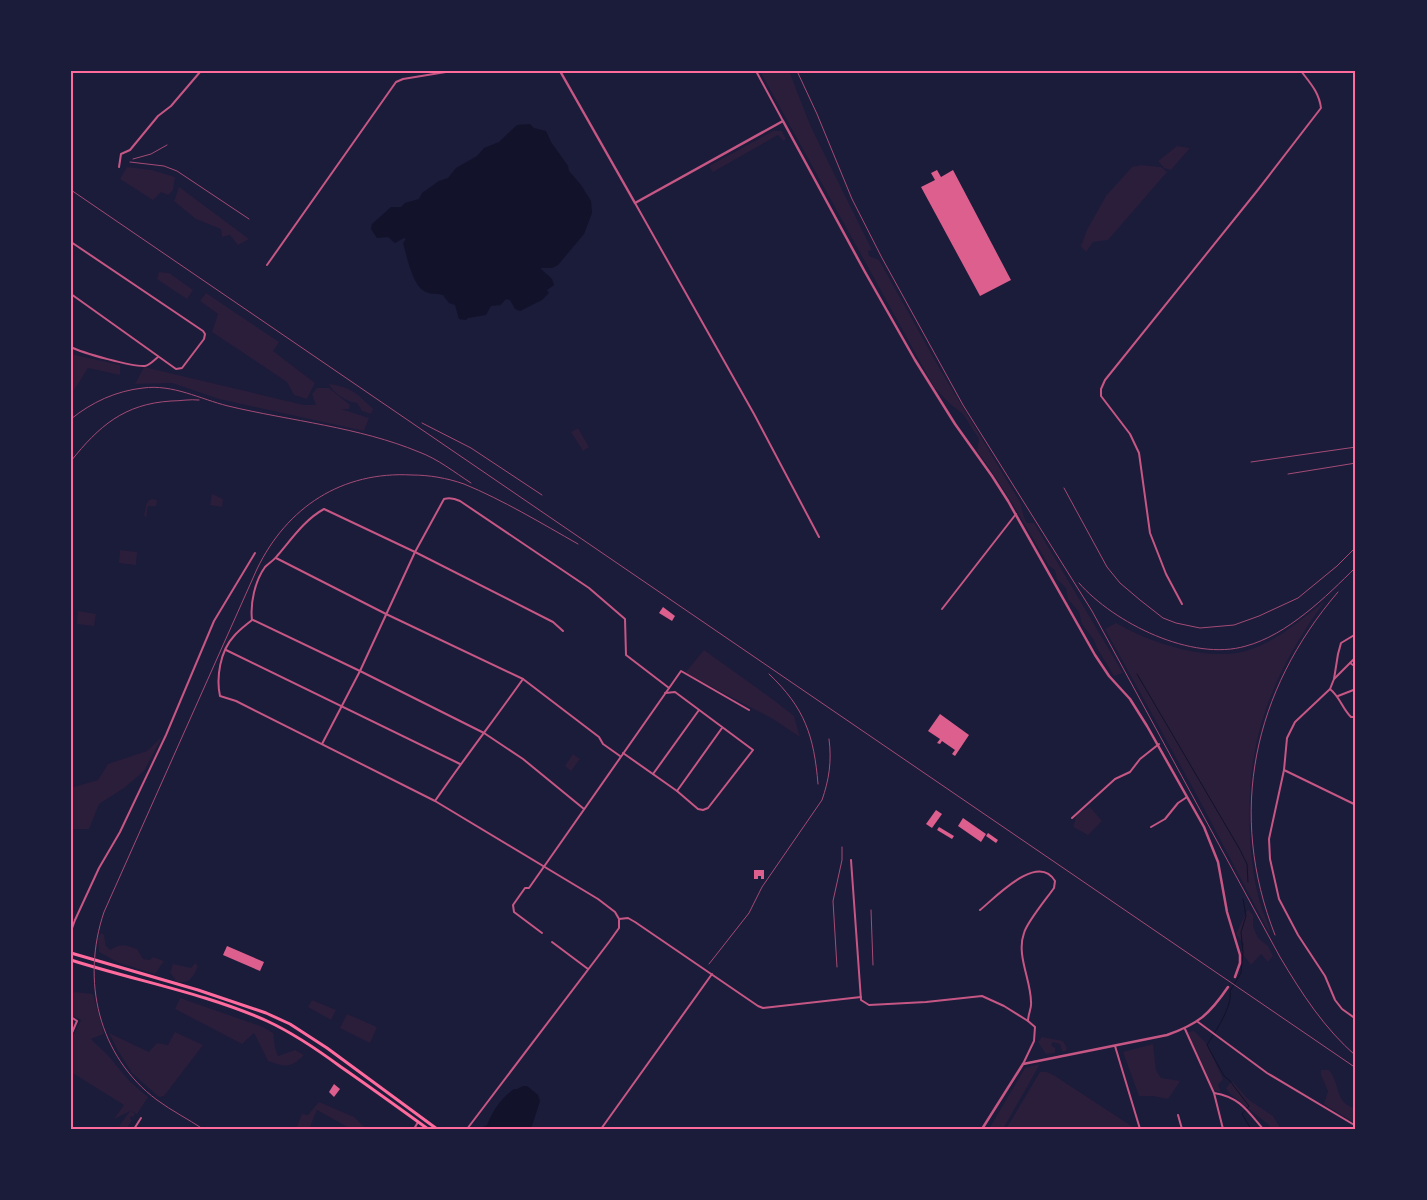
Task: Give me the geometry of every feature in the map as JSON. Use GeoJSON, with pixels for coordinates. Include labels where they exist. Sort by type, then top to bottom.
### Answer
{"type":"FeatureCollection","features":[{"type":"Feature","properties":{"kind":"main road"},"geometry":{"type":"LineString","coordinates":[[71,953],[198,990],[266,1013],[290,1024],[327,1048],[437,1129]]}},
{"type":"Feature","properties":{"kind":"main road"},"geometry":{"type":"LineString","coordinates":[[71,960],[244,1011],[268,1021],[293,1034],[428,1129]]}},
{"type":"Feature","properties":{"kind":"main road"},"geometry":{"type":"LineString","coordinates":[[418,1122],[421,1117]]}},
{"type":"Feature","properties":{"kind":"street"},"geometry":{"type":"LineString","coordinates":[[119,167],[122,154],[130,150],[158,116],[171,106],[200,72],[206,71]]}},
{"type":"Feature","properties":{"kind":"street"},"geometry":{"type":"LineString","coordinates":[[266,265],[396,82],[403,79],[452,71]]}},
{"type":"Feature","properties":{"kind":"street"},"geometry":{"type":"LineString","coordinates":[[560,71],[754,414],[819,537]]}},
{"type":"Feature","properties":{"kind":"street"},"geometry":{"type":"LineString","coordinates":[[756,71],[865,272],[928,382],[1016,514],[1095,655],[1109,676],[1130,699],[1159,744],[1204,826],[1218,862],[1227,912],[1240,955],[1240,963],[1235,977]]}},
{"type":"Feature","properties":{"kind":"street"},"geometry":{"type":"LineString","coordinates":[[1182,604],[1166,574],[1150,533],[1139,452],[1130,434],[1101,396],[1101,389],[1105,380],[1257,191],[1320,108],[1320,98],[1301,71]]}},
{"type":"Feature","properties":{"kind":"street"},"geometry":{"type":"LineString","coordinates":[[635,203],[783,120]]}},
{"type":"Feature","properties":{"kind":"street"},"geometry":{"type":"LineString","coordinates":[[71,242],[203,331],[205,334],[204,339],[179,370],[176,369],[71,294]]}},
{"type":"Feature","properties":{"kind":"street"},"geometry":{"type":"LineString","coordinates":[[71,347],[106,358],[144,366],[158,357]]}},
{"type":"Feature","properties":{"kind":"street"},"geometry":{"type":"LineString","coordinates":[[322,744],[360,671],[415,552],[444,499],[452,498],[460,501],[589,588],[625,619],[626,655],[669,688]]}},
{"type":"Feature","properties":{"kind":"street"},"geometry":{"type":"LineString","coordinates":[[252,620],[251,608],[258,582],[265,567],[276,558],[290,538],[324,509],[415,552],[553,622],[563,631]]}},
{"type":"Feature","properties":{"kind":"street"},"geometry":{"type":"LineString","coordinates":[[942,609],[1016,514]]}},
{"type":"Feature","properties":{"kind":"street"},"geometry":{"type":"LineString","coordinates":[[71,931],[99,868],[120,832],[165,737],[214,621],[255,553]]}},
{"type":"Feature","properties":{"kind":"street"},"geometry":{"type":"LineString","coordinates":[[276,558],[386,614],[523,679],[600,737],[603,744],[620,756]]}},
{"type":"Feature","properties":{"kind":"street"},"geometry":{"type":"LineString","coordinates":[[252,620],[234,635],[225,649],[218,686],[220,696],[236,701],[435,801],[598,900],[614,912],[619,919],[619,928],[468,1129]]}},
{"type":"Feature","properties":{"kind":"street"},"geometry":{"type":"LineString","coordinates":[[252,620],[484,733],[523,759],[584,809]]}},
{"type":"Feature","properties":{"kind":"street"},"geometry":{"type":"LineString","coordinates":[[1356,634],[1341,643],[1334,679],[1330,689],[1292,726],[1287,738],[1284,770],[1269,839],[1270,858],[1279,899],[1298,935],[1322,970],[1332,995],[1342,1009],[1356,1019]]}},
{"type":"Feature","properties":{"kind":"street"},"geometry":{"type":"LineString","coordinates":[[225,649],[460,764]]}},
{"type":"Feature","properties":{"kind":"street"},"geometry":{"type":"LineString","coordinates":[[1334,679],[1356,657]]}},
{"type":"Feature","properties":{"kind":"street"},"geometry":{"type":"LineString","coordinates":[[1350,664],[1356,667]]}},
{"type":"Feature","properties":{"kind":"street"},"geometry":{"type":"LineString","coordinates":[[542,933],[514,912],[512,909],[513,905],[525,888],[529,888],[681,671],[748,710]]}},
{"type":"Feature","properties":{"kind":"street"},"geometry":{"type":"LineString","coordinates":[[435,801],[523,679]]}},
{"type":"Feature","properties":{"kind":"street"},"geometry":{"type":"LineString","coordinates":[[1330,689],[1338,696],[1345,711],[1351,717],[1356,717]]}},
{"type":"Feature","properties":{"kind":"street"},"geometry":{"type":"LineString","coordinates":[[1338,696],[1356,689]]}},
{"type":"Feature","properties":{"kind":"street"},"geometry":{"type":"LineString","coordinates":[[623,753],[677,791],[698,809],[703,810],[708,808],[753,750],[674,692],[665,693]]}},
{"type":"Feature","properties":{"kind":"street"},"geometry":{"type":"LineString","coordinates":[[653,774],[699,710]]}},
{"type":"Feature","properties":{"kind":"street"},"geometry":{"type":"LineString","coordinates":[[677,791],[723,727]]}},
{"type":"Feature","properties":{"kind":"street"},"geometry":{"type":"LineString","coordinates":[[1072,818],[1114,779],[1130,772],[1140,759],[1159,744]]}},
{"type":"Feature","properties":{"kind":"street"},"geometry":{"type":"LineString","coordinates":[[1284,770],[1356,805]]}},
{"type":"Feature","properties":{"kind":"street"},"geometry":{"type":"LineString","coordinates":[[1151,827],[1165,819],[1178,802],[1188,796]]}},
{"type":"Feature","properties":{"kind":"street"},"geometry":{"type":"LineString","coordinates":[[851,860],[862,1000],[869,1005],[926,1002],[982,996],[998,1002],[1028,1021],[1034,1027],[1036,1036],[1023,1064],[982,1129]]}},
{"type":"Feature","properties":{"kind":"street"},"geometry":{"type":"LineString","coordinates":[[980,910],[1022,876],[1036,871],[1046,873],[1055,882],[1054,888],[1024,932],[1022,956],[1032,1004],[1028,1012],[1028,1021]]}},
{"type":"Feature","properties":{"kind":"street"},"geometry":{"type":"LineString","coordinates":[[619,919],[628,918],[763,1008],[861,997]]}},
{"type":"Feature","properties":{"kind":"street"},"geometry":{"type":"LineString","coordinates":[[552,942],[588,969]]}},
{"type":"Feature","properties":{"kind":"street"},"geometry":{"type":"LineString","coordinates":[[601,1129],[712,974]]}},
{"type":"Feature","properties":{"kind":"street"},"geometry":{"type":"LineString","coordinates":[[1023,1064],[1167,1035],[1185,1029],[1198,1022],[1215,1006],[1228,987]]}},
{"type":"Feature","properties":{"kind":"street"},"geometry":{"type":"LineString","coordinates":[[71,1017],[77,1021],[71,1035]]}},
{"type":"Feature","properties":{"kind":"street"},"geometry":{"type":"LineString","coordinates":[[1198,1022],[1267,1073],[1356,1126]]}},
{"type":"Feature","properties":{"kind":"street"},"geometry":{"type":"LineString","coordinates":[[1185,1029],[1214,1093],[1222,1129]]}},
{"type":"Feature","properties":{"kind":"street"},"geometry":{"type":"LineString","coordinates":[[1115,1046],[1140,1129]]}},
{"type":"Feature","properties":{"kind":"street"},"geometry":{"type":"LineString","coordinates":[[1214,1093],[1227,1095],[1243,1106],[1263,1129]]}},
{"type":"Feature","properties":{"kind":"street"},"geometry":{"type":"LineString","coordinates":[[1178,1115],[1182,1129]]}},
{"type":"Feature","properties":{"kind":"street"},"geometry":{"type":"LineString","coordinates":[[134,1129],[141,1118]]}},
{"type":"Feature","properties":{"kind":"street"},"geometry":{"type":"LineString","coordinates":[[414,1129],[418,1122]]}},
{"type":"Feature","properties":{"kind":"shaded area"},"geometry":{"type":"Polygon","coordinates":[[[760,71],[789,71],[811,127],[872,250],[868,251],[869,256],[879,260],[941,371],[1020,502],[1027,523],[1034,523],[1123,673],[1114,676],[1094,640],[1082,624],[1079,612],[1068,599],[1066,588],[1057,579],[1055,570],[1049,566],[1006,493],[977,451],[979,439],[963,414],[934,387],[760,71]]]}},
{"type":"Feature","properties":{"kind":"shaded area"},"geometry":{"type":"Polygon","coordinates":[[[530,124],[534,128],[546,131],[551,142],[568,166],[569,171],[591,201],[592,213],[584,234],[558,265],[552,268],[541,268],[552,279],[554,285],[547,290],[549,293],[542,300],[520,311],[515,309],[510,300],[506,299],[500,305],[491,306],[486,315],[466,320],[459,319],[455,305],[449,303],[443,295],[424,291],[416,282],[403,243],[406,239],[404,238],[395,243],[388,237],[377,238],[371,229],[372,224],[391,207],[401,207],[405,203],[419,199],[422,193],[439,181],[448,178],[456,168],[477,156],[484,148],[499,142],[517,125],[530,124]]]}},
{"type":"Feature","properties":{"kind":"shaded area"},"geometry":{"type":"Polygon","coordinates":[[[773,131],[782,131],[786,139],[783,141],[778,135],[713,172],[709,166],[773,131]]]}},
{"type":"Feature","properties":{"kind":"shaded area"},"geometry":{"type":"Polygon","coordinates":[[[1177,146],[1190,148],[1171,170],[1164,168],[1158,161],[1177,146]]]}},
{"type":"Feature","properties":{"kind":"shaded area"},"geometry":{"type":"Polygon","coordinates":[[[1141,165],[1161,167],[1167,172],[1108,240],[1093,242],[1086,252],[1081,246],[1087,230],[1106,196],[1132,167],[1141,165]]]}},
{"type":"Feature","properties":{"kind":"shaded area"},"geometry":{"type":"Polygon","coordinates":[[[127,167],[152,170],[175,177],[173,190],[168,195],[161,192],[153,200],[120,179],[127,167]]]}},
{"type":"Feature","properties":{"kind":"shaded area"},"geometry":{"type":"Polygon","coordinates":[[[179,187],[249,239],[238,245],[230,235],[222,237],[221,229],[196,219],[174,201],[179,187]]]}},
{"type":"Feature","properties":{"kind":"shaded area"},"geometry":{"type":"Polygon","coordinates":[[[159,272],[169,273],[193,290],[187,299],[157,279],[159,272]]]}},
{"type":"Feature","properties":{"kind":"shaded area"},"geometry":{"type":"Polygon","coordinates":[[[206,293],[279,342],[273,351],[315,383],[307,399],[294,395],[287,382],[212,332],[218,314],[200,301],[206,293]]]}},
{"type":"Feature","properties":{"kind":"shaded area"},"geometry":{"type":"Polygon","coordinates":[[[71,354],[120,365],[120,375],[88,368],[74,390],[71,390],[71,354]]]}},
{"type":"Feature","properties":{"kind":"shaded area"},"geometry":{"type":"Polygon","coordinates":[[[144,367],[304,405],[316,405],[312,394],[317,388],[329,388],[350,405],[349,409],[341,409],[369,418],[364,431],[219,399],[172,383],[135,384],[144,367]]]}},
{"type":"Feature","properties":{"kind":"shaded area"},"geometry":{"type":"Polygon","coordinates":[[[329,384],[349,389],[358,395],[373,409],[371,414],[362,411],[357,403],[349,401],[334,391],[329,384]]]}},
{"type":"Feature","properties":{"kind":"shaded area"},"geometry":{"type":"Polygon","coordinates":[[[578,428],[589,447],[583,451],[571,432],[578,428]]]}},
{"type":"Feature","properties":{"kind":"shaded area"},"geometry":{"type":"Polygon","coordinates":[[[212,494],[223,499],[222,507],[210,505],[212,494]]]}},
{"type":"Feature","properties":{"kind":"shaded area"},"geometry":{"type":"Polygon","coordinates":[[[152,499],[157,500],[156,506],[148,506],[146,519],[144,514],[146,505],[152,499]]]}},
{"type":"Feature","properties":{"kind":"shaded area"},"geometry":{"type":"Polygon","coordinates":[[[120,550],[137,552],[136,565],[119,563],[120,550]]]}},
{"type":"Feature","properties":{"kind":"shaded area"},"geometry":{"type":"Polygon","coordinates":[[[1325,601],[1286,662],[1272,693],[1254,755],[1250,789],[1249,824],[1252,861],[1259,897],[1270,934],[1200,801],[1105,629],[1116,623],[1146,638],[1182,649],[1201,653],[1236,653],[1252,649],[1272,640],[1325,601]]]}},
{"type":"Feature","properties":{"kind":"shaded area"},"geometry":{"type":"Polygon","coordinates":[[[78,611],[96,614],[94,626],[77,624],[78,611]]]}},
{"type":"Feature","properties":{"kind":"shaded area"},"geometry":{"type":"Polygon","coordinates":[[[704,650],[794,716],[800,737],[773,719],[685,673],[704,650]]]}},
{"type":"Feature","properties":{"kind":"shaded area"},"geometry":{"type":"Polygon","coordinates":[[[162,737],[144,771],[124,788],[99,804],[89,829],[71,829],[71,788],[98,780],[108,764],[147,751],[162,737]]]}},
{"type":"Feature","properties":{"kind":"shaded area"},"geometry":{"type":"Polygon","coordinates":[[[573,754],[580,759],[571,771],[565,766],[573,754]]]}},
{"type":"Feature","properties":{"kind":"shaded area"},"geometry":{"type":"Polygon","coordinates":[[[1090,807],[1102,821],[1088,835],[1073,827],[1077,814],[1090,807]]]}},
{"type":"Feature","properties":{"kind":"shaded area"},"geometry":{"type":"Polygon","coordinates":[[[1248,909],[1253,915],[1253,926],[1258,938],[1268,946],[1273,956],[1268,962],[1261,954],[1251,965],[1241,952],[1244,944],[1236,934],[1248,909]]]}},
{"type":"Feature","properties":{"kind":"shaded area"},"geometry":{"type":"Polygon","coordinates":[[[101,933],[104,935],[106,946],[110,950],[117,946],[126,946],[137,949],[143,959],[150,960],[153,957],[164,961],[155,974],[119,963],[99,952],[98,938],[101,933]]]}},
{"type":"Feature","properties":{"kind":"shaded area"},"geometry":{"type":"Polygon","coordinates":[[[195,963],[198,966],[188,981],[177,982],[170,973],[173,964],[191,968],[195,963]]]}},
{"type":"Feature","properties":{"kind":"shaded area"},"geometry":{"type":"Polygon","coordinates":[[[75,992],[93,994],[104,1034],[91,1039],[109,1056],[124,1075],[148,1097],[137,1114],[130,1110],[135,1114],[133,1117],[131,1116],[130,1119],[132,1120],[126,1129],[119,1126],[130,1111],[114,1119],[124,1105],[71,1072],[71,1040],[81,1020],[71,1015],[71,994],[75,992]]]}},
{"type":"Feature","properties":{"kind":"shaded area"},"geometry":{"type":"Polygon","coordinates":[[[180,998],[263,1027],[273,1033],[278,1056],[295,1050],[304,1055],[295,1063],[287,1066],[268,1061],[254,1033],[242,1044],[175,1009],[180,998]]]}},
{"type":"Feature","properties":{"kind":"shaded area"},"geometry":{"type":"Polygon","coordinates":[[[312,1000],[336,1010],[331,1020],[308,1007],[312,1000]]]}},
{"type":"Feature","properties":{"kind":"shaded area"},"geometry":{"type":"Polygon","coordinates":[[[347,1014],[377,1027],[370,1043],[340,1028],[347,1014]]]}},
{"type":"Feature","properties":{"kind":"shaded area"},"geometry":{"type":"Polygon","coordinates":[[[1194,1031],[1206,1043],[1223,1079],[1218,1085],[1221,1092],[1214,1090],[1188,1032],[1194,1031]]]}},
{"type":"Feature","properties":{"kind":"shaded area"},"geometry":{"type":"Polygon","coordinates":[[[175,1032],[203,1045],[164,1096],[159,1097],[132,1073],[109,1033],[149,1052],[157,1043],[168,1045],[175,1032]]]}},
{"type":"Feature","properties":{"kind":"shaded area"},"geometry":{"type":"Polygon","coordinates":[[[1042,1037],[1063,1041],[1067,1048],[1066,1051],[1062,1051],[1060,1044],[1053,1042],[1051,1045],[1055,1048],[1055,1053],[1046,1054],[1038,1042],[1042,1037]]]}},
{"type":"Feature","properties":{"kind":"shaded area"},"geometry":{"type":"Polygon","coordinates":[[[1153,1044],[1156,1070],[1161,1078],[1180,1081],[1168,1099],[1139,1096],[1123,1052],[1153,1044]]]}},
{"type":"Feature","properties":{"kind":"shaded area"},"geometry":{"type":"Polygon","coordinates":[[[1040,1064],[1003,1129],[989,1129],[1025,1068],[1040,1064]]]}},
{"type":"Feature","properties":{"kind":"shaded area"},"geometry":{"type":"Polygon","coordinates":[[[1321,1070],[1329,1070],[1341,1099],[1349,1106],[1356,1108],[1356,1124],[1324,1104],[1328,1091],[1321,1075],[1321,1070]]]}},
{"type":"Feature","properties":{"kind":"shaded area"},"geometry":{"type":"Polygon","coordinates":[[[1040,1072],[1047,1072],[1055,1076],[1136,1129],[1006,1129],[1040,1072]]]}},
{"type":"Feature","properties":{"kind":"shaded area"},"geometry":{"type":"Polygon","coordinates":[[[1232,1081],[1249,1100],[1273,1116],[1281,1129],[1270,1129],[1269,1125],[1229,1093],[1226,1088],[1232,1081]]]}},
{"type":"Feature","properties":{"kind":"shaded area"},"geometry":{"type":"Polygon","coordinates":[[[527,1086],[538,1095],[540,1101],[531,1129],[478,1129],[487,1125],[505,1096],[514,1089],[527,1086]]]}},
{"type":"Feature","properties":{"kind":"shaded area"},"geometry":{"type":"Polygon","coordinates":[[[319,1102],[354,1117],[366,1129],[351,1129],[317,1110],[309,1129],[297,1127],[302,1114],[308,1115],[319,1102]]]}},
{"type":"Feature","properties":{"kind":"building"},"geometry":{"type":"Polygon","coordinates":[[[937,170],[941,177],[953,170],[1011,280],[980,296],[921,187],[935,180],[931,173],[937,170]]]}},
{"type":"Feature","properties":{"kind":"building"},"geometry":{"type":"Polygon","coordinates":[[[663,607],[675,616],[672,621],[659,613],[663,607]]]}},
{"type":"Feature","properties":{"kind":"building"},"geometry":{"type":"Polygon","coordinates":[[[940,714],[969,735],[955,756],[952,754],[955,750],[942,741],[940,744],[937,743],[940,739],[928,731],[940,714]]]}},
{"type":"Feature","properties":{"kind":"building"},"geometry":{"type":"Polygon","coordinates":[[[936,810],[942,814],[932,828],[926,824],[936,810]]]}},
{"type":"Feature","properties":{"kind":"building"},"geometry":{"type":"Polygon","coordinates":[[[963,818],[986,834],[981,842],[958,826],[963,818]]]}},
{"type":"Feature","properties":{"kind":"building"},"geometry":{"type":"Polygon","coordinates":[[[939,827],[954,836],[952,839],[937,830],[939,827]]]}},
{"type":"Feature","properties":{"kind":"building"},"geometry":{"type":"Polygon","coordinates":[[[988,833],[998,840],[996,843],[986,836],[988,833]]]}},
{"type":"Feature","properties":{"kind":"building"},"geometry":{"type":"Polygon","coordinates":[[[754,870],[764,870],[764,879],[758,876],[758,879],[754,879],[754,870]]]}},
{"type":"Feature","properties":{"kind":"building"},"geometry":{"type":"Polygon","coordinates":[[[227,946],[264,962],[260,971],[223,955],[227,946]]]}},
{"type":"Feature","properties":{"kind":"building"},"geometry":{"type":"Polygon","coordinates":[[[334,1084],[340,1089],[334,1097],[329,1092],[334,1084]]]}},
{"type":"Feature","properties":{"kind":"waterway"},"geometry":{"type":"LineString","coordinates":[[1137,674],[1239,848],[1247,864],[1248,882]]}},
{"type":"Feature","properties":{"kind":"waterway"},"geometry":{"type":"LineString","coordinates":[[1243,899],[1246,916],[1241,932],[1243,952],[1241,973],[1230,991],[1229,1004],[1223,1019],[1207,1045],[1224,1076],[1249,1106],[1242,1114],[1251,1129]]}},
{"type":"Feature","properties":{"kind":"railway"},"geometry":{"type":"LineString","coordinates":[[797,71],[852,199],[882,258],[963,405],[1092,611],[1288,971],[1324,1022],[1356,1056]]}},
{"type":"Feature","properties":{"kind":"railway"},"geometry":{"type":"LineString","coordinates":[[1351,71],[1356,74]]}},
{"type":"Feature","properties":{"kind":"railway"},"geometry":{"type":"LineString","coordinates":[[133,159],[151,154],[167,145]]}},
{"type":"Feature","properties":{"kind":"railway"},"geometry":{"type":"LineString","coordinates":[[130,162],[164,166],[177,171],[249,219]]}},
{"type":"Feature","properties":{"kind":"railway"},"geometry":{"type":"LineString","coordinates":[[71,190],[1356,1068]]}},
{"type":"Feature","properties":{"kind":"railway"},"geometry":{"type":"LineString","coordinates":[[71,419],[87,407],[123,392],[143,388],[165,388],[228,406],[349,430],[396,443],[433,458],[471,483]]}},
{"type":"Feature","properties":{"kind":"railway"},"geometry":{"type":"LineString","coordinates":[[71,461],[81,448],[103,427],[126,412],[154,403],[199,400]]}},
{"type":"Feature","properties":{"kind":"railway"},"geometry":{"type":"LineString","coordinates":[[422,423],[471,448],[542,495]]}},
{"type":"Feature","properties":{"kind":"railway"},"geometry":{"type":"LineString","coordinates":[[1251,462],[1356,447]]}},
{"type":"Feature","properties":{"kind":"railway"},"geometry":{"type":"LineString","coordinates":[[1288,474],[1356,463]]}},
{"type":"Feature","properties":{"kind":"railway"},"geometry":{"type":"LineString","coordinates":[[203,1129],[157,1100],[137,1082],[121,1062],[108,1039],[100,1015],[95,990],[94,964],[97,938],[104,912],[257,569],[269,547],[301,511],[320,497],[362,479],[386,475],[438,477],[464,484],[507,504],[578,544]]}},
{"type":"Feature","properties":{"kind":"railway"},"geometry":{"type":"LineString","coordinates":[[1064,488],[1107,567],[1120,583],[1163,618],[1200,628],[1234,625],[1298,598],[1337,566],[1356,547]]}},
{"type":"Feature","properties":{"kind":"railway"},"geometry":{"type":"LineString","coordinates":[[1079,583],[1112,612],[1155,636],[1202,649],[1225,650],[1261,641],[1291,624],[1319,602],[1356,567]]}},
{"type":"Feature","properties":{"kind":"railway"},"geometry":{"type":"LineString","coordinates":[[1275,935],[1260,889],[1253,844],[1251,799],[1257,755],[1268,712],[1286,670],[1309,630],[1338,592]]}},
{"type":"Feature","properties":{"kind":"railway"},"geometry":{"type":"LineString","coordinates":[[769,674],[791,699],[806,724],[814,751],[818,784]]}},
{"type":"Feature","properties":{"kind":"railway"},"geometry":{"type":"LineString","coordinates":[[709,964],[749,913],[762,887],[822,800],[829,770],[829,739]]}},
{"type":"Feature","properties":{"kind":"railway"},"geometry":{"type":"LineString","coordinates":[[837,967],[833,901],[842,860],[842,847]]}},
{"type":"Feature","properties":{"kind":"railway"},"geometry":{"type":"LineString","coordinates":[[871,910],[873,965]]}}]}
